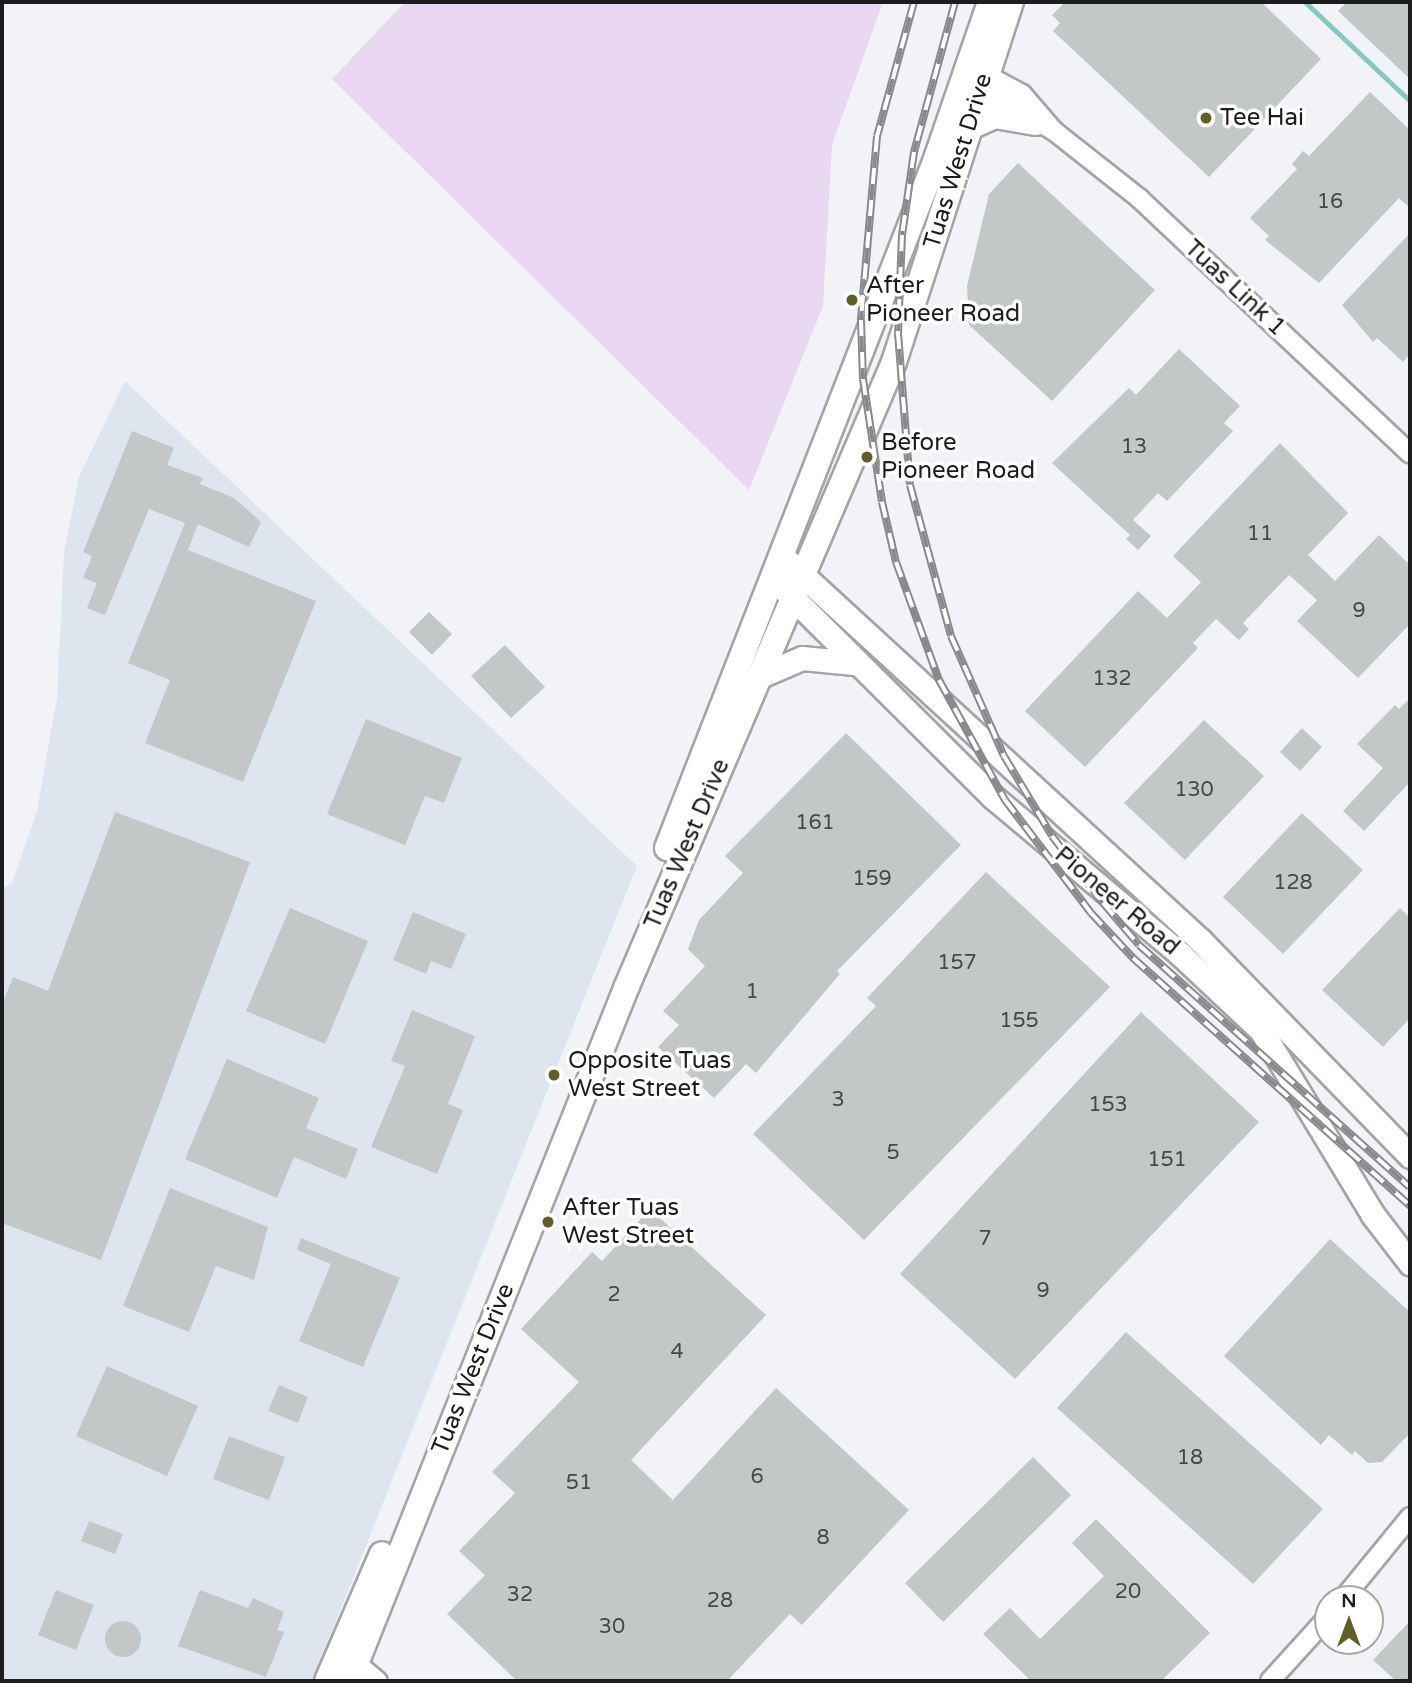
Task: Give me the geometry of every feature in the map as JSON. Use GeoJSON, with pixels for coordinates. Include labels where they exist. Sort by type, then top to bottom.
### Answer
{"type":"FeatureCollection","features":[{"type":"Feature","properties":{"kind":"main road","name":"Tuas West Drive"},"geometry":{"type":"LineString","coordinates":[[590,1057],[803,576],[894,362],[968,128],[973,77],[990,2]]}},
{"type":"Feature","properties":{"kind":"main road","name":"Tuas West Drive"},"geometry":{"type":"LineString","coordinates":[[327,1681],[348,1664],[590,1057],[973,77],[1011,2]]}},
{"type":"Feature","properties":{"kind":"main road"},"geometry":{"type":"LineString","coordinates":[[968,128],[995,116],[1045,127]]}},
{"type":"Feature","properties":{"kind":"street","name":"Tuas Link 1"},"geometry":{"type":"LineString","coordinates":[[973,77],[1045,127],[1140,200],[1410,453]]}},
{"type":"Feature","properties":{"kind":"street","name":"Pioneer Road"},"geometry":{"type":"LineString","coordinates":[[779,569],[803,576],[1199,940],[1410,1156]]}},
{"type":"Feature","properties":{"kind":"street","name":"Pioneer Road"},"geometry":{"type":"LineString","coordinates":[[779,569],[792,601],[993,797],[1180,954],[1261,1030],[1373,1215],[1410,1262]]}},
{"type":"Feature","properties":{"kind":"street"},"geometry":{"type":"LineString","coordinates":[[758,677],[802,658],[854,663]]}},
{"type":"Feature","properties":{"kind":"street"},"geometry":{"type":"LineString","coordinates":[[1354,1585],[1410,1517]]}},
{"type":"Feature","properties":{"kind":"street"},"geometry":{"type":"LineString","coordinates":[[1270,1681],[1314,1632]]}},
{"type":"Feature","properties":{"kind":"street"},"geometry":{"type":"LineString","coordinates":[[348,1664],[378,1681]]}},
{"type":"Feature","properties":{"kind":"shaded area"},"geometry":{"type":"Polygon","coordinates":[[[405,2],[883,2],[832,145],[823,306],[749,490],[332,79],[405,2]]]}},
{"type":"Feature","properties":{"kind":"shaded area"},"geometry":{"type":"Polygon","coordinates":[[[125,381],[637,866],[312,1681],[2,1681],[2,889],[12,883],[37,811],[57,698],[64,553],[79,477],[125,381]]]}},
{"type":"Feature","properties":{"kind":"building","name":"Tee Hai"},"geometry":{"type":"Polygon","coordinates":[[[1065,2],[1261,2],[1321,59],[1209,177],[1053,31],[1060,23],[1052,15],[1065,2]]]}},
{"type":"Feature","properties":{"kind":"building"},"geometry":{"type":"Polygon","coordinates":[[[1347,2],[1410,2],[1410,79],[1338,11],[1347,2]]]}},
{"type":"Feature","properties":{"kind":"building"},"geometry":{"type":"Polygon","coordinates":[[[1370,92],[1410,130],[1410,208],[1399,198],[1319,283],[1265,240],[1269,236],[1250,218],[1297,169],[1292,164],[1303,151],[1309,156],[1370,92]]]}},
{"type":"Feature","properties":{"kind":"building"},"geometry":{"type":"Polygon","coordinates":[[[1018,163],[1155,290],[1052,401],[969,325],[967,286],[989,194],[1018,163]]]}},
{"type":"Feature","properties":{"kind":"building"},"geometry":{"type":"Polygon","coordinates":[[[1410,233],[1410,354],[1403,362],[1377,338],[1373,342],[1342,305],[1410,233]]]}},
{"type":"Feature","properties":{"kind":"building"},"geometry":{"type":"Polygon","coordinates":[[[1179,349],[1240,406],[1224,423],[1233,431],[1167,501],[1158,493],[1133,520],[1151,536],[1138,550],[1126,539],[1130,535],[1052,463],[1129,388],[1136,395],[1179,349]]]}},
{"type":"Feature","properties":{"kind":"building"},"geometry":{"type":"Polygon","coordinates":[[[132,431],[174,448],[167,465],[203,478],[200,484],[234,498],[261,522],[249,547],[198,524],[188,550],[316,601],[243,782],[145,743],[170,680],[128,663],[185,523],[149,509],[105,615],[87,608],[97,583],[83,578],[92,556],[83,552],[132,431]]]}},
{"type":"Feature","properties":{"kind":"building"},"geometry":{"type":"Polygon","coordinates":[[[1280,443],[1348,513],[1308,555],[1335,581],[1379,535],[1410,565],[1410,624],[1358,678],[1297,621],[1317,600],[1289,575],[1243,623],[1249,629],[1239,640],[1216,619],[1193,643],[1198,648],[1085,767],[1025,711],[1138,591],[1167,618],[1201,582],[1173,556],[1280,443]]]}},
{"type":"Feature","properties":{"kind":"building"},"geometry":{"type":"Polygon","coordinates":[[[429,612],[452,634],[432,655],[409,632],[429,612]]]}},
{"type":"Feature","properties":{"kind":"building"},"geometry":{"type":"Polygon","coordinates":[[[505,645],[545,687],[511,718],[471,676],[505,645]]]}},
{"type":"Feature","properties":{"kind":"building"},"geometry":{"type":"Polygon","coordinates":[[[1410,698],[1410,782],[1364,831],[1343,811],[1383,768],[1357,744],[1395,705],[1399,709],[1410,698]]]}},
{"type":"Feature","properties":{"kind":"building"},"geometry":{"type":"Polygon","coordinates":[[[366,719],[462,758],[444,803],[425,796],[405,845],[327,814],[366,719]]]}},
{"type":"Feature","properties":{"kind":"building"},"geometry":{"type":"Polygon","coordinates":[[[1204,720],[1264,776],[1185,860],[1124,803],[1204,720]]]}},
{"type":"Feature","properties":{"kind":"building"},"geometry":{"type":"Polygon","coordinates":[[[1302,728],[1322,747],[1300,771],[1280,752],[1302,728]]]}},
{"type":"Feature","properties":{"kind":"building"},"geometry":{"type":"Polygon","coordinates":[[[846,733],[961,845],[837,971],[840,974],[756,1073],[746,1064],[714,1098],[658,1047],[679,1025],[663,1011],[705,966],[688,949],[699,920],[743,873],[725,856],[846,733]]]}},
{"type":"Feature","properties":{"kind":"building"},"geometry":{"type":"Polygon","coordinates":[[[115,812],[250,862],[101,1260],[2,1223],[2,1005],[13,977],[48,991],[115,812]]]}},
{"type":"Feature","properties":{"kind":"building"},"geometry":{"type":"Polygon","coordinates":[[[1302,813],[1363,870],[1283,954],[1223,897],[1302,813]]]}},
{"type":"Feature","properties":{"kind":"building"},"geometry":{"type":"Polygon","coordinates":[[[986,872],[1110,987],[864,1240],[753,1134],[876,1006],[867,998],[986,872]]]}},
{"type":"Feature","properties":{"kind":"building"},"geometry":{"type":"Polygon","coordinates":[[[290,908],[368,941],[325,1044],[246,1011],[290,908]]]}},
{"type":"Feature","properties":{"kind":"building"},"geometry":{"type":"Polygon","coordinates":[[[1400,908],[1410,918],[1410,1018],[1383,1047],[1322,990],[1400,908]]]}},
{"type":"Feature","properties":{"kind":"building"},"geometry":{"type":"Polygon","coordinates":[[[413,912],[466,934],[451,969],[431,961],[426,974],[393,960],[413,912]]]}},
{"type":"Feature","properties":{"kind":"building"},"geometry":{"type":"Polygon","coordinates":[[[412,1010],[475,1036],[448,1104],[463,1110],[437,1174],[371,1147],[405,1066],[391,1061],[412,1010]]]}},
{"type":"Feature","properties":{"kind":"building"},"geometry":{"type":"Polygon","coordinates":[[[1141,1012],[1259,1122],[1015,1379],[900,1274],[1141,1012]]]}},
{"type":"Feature","properties":{"kind":"building"},"geometry":{"type":"Polygon","coordinates":[[[227,1059],[319,1098],[306,1128],[358,1149],[346,1179],[294,1157],[277,1198],[185,1159],[227,1059]]]}},
{"type":"Feature","properties":{"kind":"building"},"geometry":{"type":"Polygon","coordinates":[[[170,1188],[268,1227],[254,1280],[216,1266],[189,1332],[123,1306],[170,1188]]]}},
{"type":"Feature","properties":{"kind":"building"},"geometry":{"type":"Polygon","coordinates":[[[650,1209],[766,1315],[631,1460],[673,1500],[776,1388],[909,1510],[802,1625],[790,1614],[727,1681],[517,1681],[447,1614],[485,1575],[459,1551],[515,1493],[492,1472],[579,1382],[521,1329],[592,1252],[602,1261],[650,1209]]]}},
{"type":"Feature","properties":{"kind":"building"},"geometry":{"type":"Polygon","coordinates":[[[301,1238],[400,1278],[363,1367],[299,1341],[331,1264],[297,1250],[301,1238]]]}},
{"type":"Feature","properties":{"kind":"building"},"geometry":{"type":"Polygon","coordinates":[[[1330,1239],[1410,1312],[1410,1433],[1382,1462],[1368,1463],[1355,1451],[1352,1455],[1329,1435],[1321,1445],[1224,1356],[1330,1239]]]}},
{"type":"Feature","properties":{"kind":"building"},"geometry":{"type":"Polygon","coordinates":[[[1126,1332],[1323,1509],[1253,1584],[1057,1408],[1126,1332]]]}},
{"type":"Feature","properties":{"kind":"building"},"geometry":{"type":"Polygon","coordinates":[[[107,1366],[198,1406],[167,1476],[76,1436],[107,1366]]]}},
{"type":"Feature","properties":{"kind":"building"},"geometry":{"type":"Polygon","coordinates":[[[279,1385],[308,1397],[298,1423],[268,1411],[279,1385]]]}},
{"type":"Feature","properties":{"kind":"building"},"geometry":{"type":"Polygon","coordinates":[[[229,1436],[285,1457],[269,1500],[213,1479],[229,1436]]]}},
{"type":"Feature","properties":{"kind":"building"},"geometry":{"type":"Polygon","coordinates":[[[1033,1457],[1071,1495],[943,1622],[905,1583],[1033,1457]]]}},
{"type":"Feature","properties":{"kind":"building"},"geometry":{"type":"Polygon","coordinates":[[[1096,1519],[1210,1633],[1161,1681],[1031,1681],[983,1634],[1010,1608],[1040,1639],[1104,1576],[1072,1543],[1096,1519]]]}},
{"type":"Feature","properties":{"kind":"building"},"geometry":{"type":"Polygon","coordinates":[[[89,1521],[123,1534],[115,1554],[81,1541],[89,1521]]]}},
{"type":"Feature","properties":{"kind":"building"},"geometry":{"type":"Polygon","coordinates":[[[56,1590],[94,1605],[76,1650],[38,1635],[56,1590]]]}},
{"type":"Feature","properties":{"kind":"building"},"geometry":{"type":"Polygon","coordinates":[[[200,1590],[248,1608],[253,1598],[284,1612],[277,1630],[284,1632],[266,1677],[178,1646],[200,1590]]]}},
{"type":"Feature","properties":{"kind":"building"},"geometry":{"type":"Polygon","coordinates":[[[123,1621],[136,1626],[141,1639],[136,1652],[123,1657],[110,1652],[105,1639],[110,1626],[123,1621]]]}},
{"type":"Feature","properties":{"kind":"building"},"geometry":{"type":"Polygon","coordinates":[[[1410,1621],[1410,1681],[1396,1681],[1373,1660],[1378,1655],[1384,1655],[1384,1648],[1410,1621]]]}},
{"type":"Feature","properties":{"kind":"waterway"},"geometry":{"type":"LineString","coordinates":[[1305,2],[1410,101]]}},
{"type":"Feature","properties":{"kind":"railway"},"geometry":{"type":"LineString","coordinates":[[914,2],[877,136],[861,320],[863,379],[882,502],[896,562],[939,680],[1005,800],[1091,913],[1133,958],[1410,1206]]}},
{"type":"Feature","properties":{"kind":"railway"},"geometry":{"type":"LineString","coordinates":[[955,2],[914,152],[902,235],[898,333],[910,485],[951,636],[1004,756],[1052,836],[1103,903],[1139,945],[1410,1187]]}},
{"type":"Feature","properties":{"kind":"place","name":"Tee Hai"},"geometry":{"type":"Point","coordinates":[1206,118]}},
{"type":"Feature","properties":{"kind":"place","name":"After Pioneer Road"},"geometry":{"type":"Point","coordinates":[852,300]}},
{"type":"Feature","properties":{"kind":"place","name":"Before Pioneer Road"},"geometry":{"type":"Point","coordinates":[867,457]}},
{"type":"Feature","properties":{"kind":"place","name":"Opposite Tuas West Street"},"geometry":{"type":"Point","coordinates":[554,1075]}},
{"type":"Feature","properties":{"kind":"place","name":"After Tuas West Street"},"geometry":{"type":"Point","coordinates":[548,1222]}}]}
